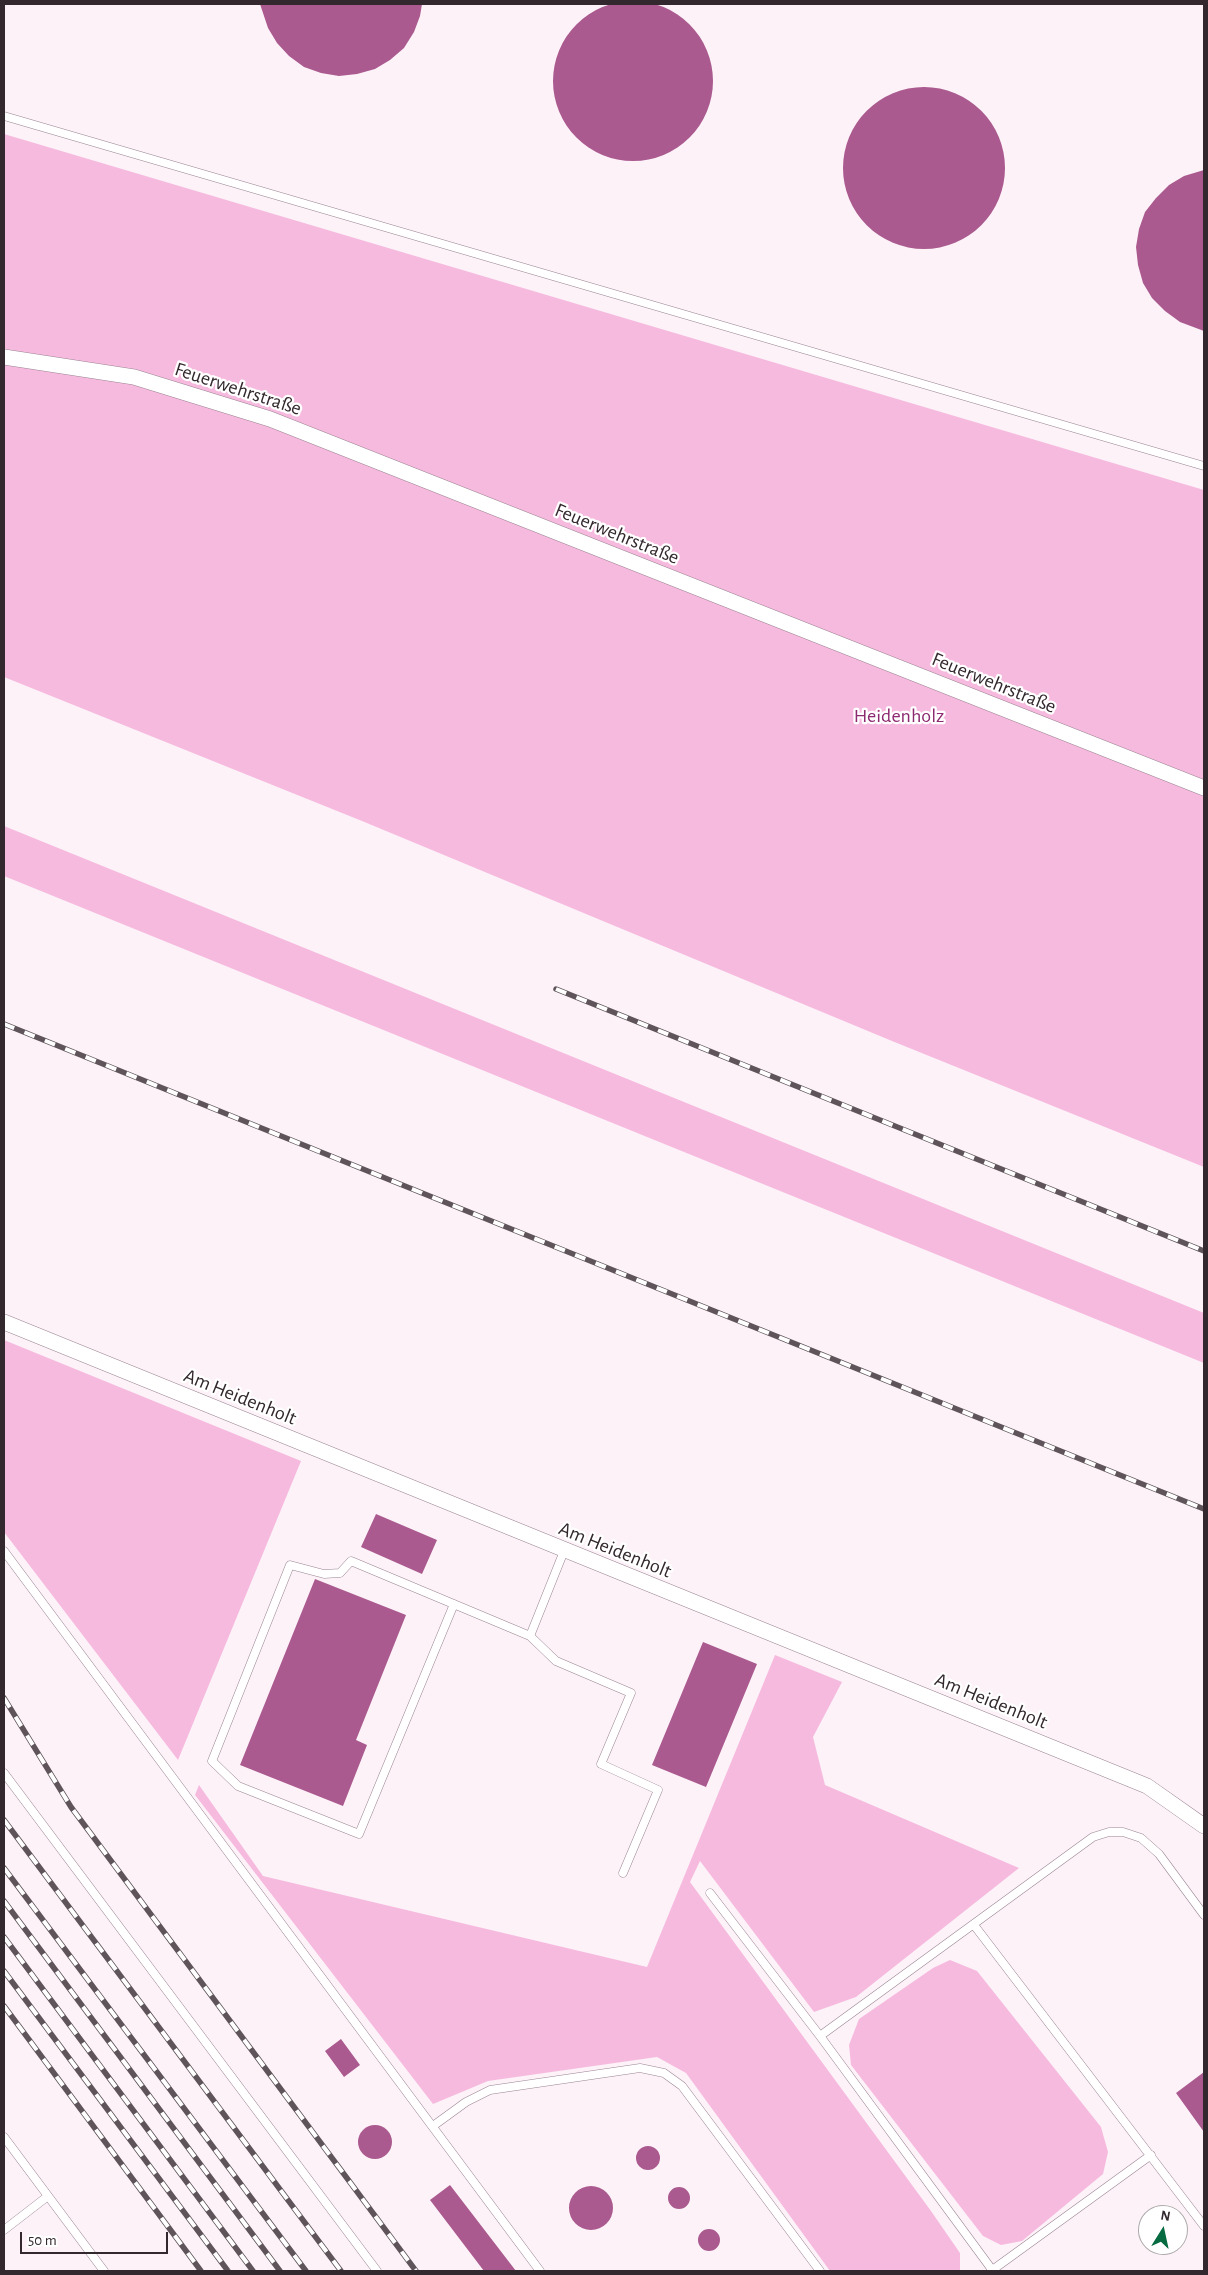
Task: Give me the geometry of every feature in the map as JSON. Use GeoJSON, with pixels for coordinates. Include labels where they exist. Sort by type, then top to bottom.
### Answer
{"type":"FeatureCollection","features":[{"type":"Feature","properties":{"kind":"street","name":"Feuerwehrstraße"},"geometry":{"type":"LineString","coordinates":[[4,357],[134,377],[270,419],[1204,788]]}},
{"type":"Feature","properties":{"kind":"street","name":"Am Heidenholt"},"geometry":{"type":"LineString","coordinates":[[4,1322],[564,1551],[1147,1786],[1197,1819],[1204,1826]]}},
{"type":"Feature","properties":{"kind":"lane"},"geometry":{"type":"LineString","coordinates":[[4,116],[1204,466]]}},
{"type":"Feature","properties":{"kind":"lane"},"geometry":{"type":"LineString","coordinates":[[4,1551],[434,2126],[540,2271]]}},
{"type":"Feature","properties":{"kind":"lane"},"geometry":{"type":"LineString","coordinates":[[530,1636],[564,1551]]}},
{"type":"Feature","properties":{"kind":"lane"},"geometry":{"type":"LineString","coordinates":[[454,1604],[359,1834],[238,1786],[212,1761],[290,1565],[324,1574],[340,1573],[351,1561],[454,1604],[530,1636],[556,1661],[631,1693],[601,1764],[658,1790],[623,1873]]}},
{"type":"Feature","properties":{"kind":"lane"},"geometry":{"type":"LineString","coordinates":[[4,1773],[376,2271]]}},
{"type":"Feature","properties":{"kind":"lane"},"geometry":{"type":"LineString","coordinates":[[820,2036],[1093,1837],[1109,1832],[1123,1832],[1142,1838],[1159,1854],[1204,1915]]}},
{"type":"Feature","properties":{"kind":"lane"},"geometry":{"type":"LineString","coordinates":[[710,1893],[820,2036],[992,2271],[1151,2155]]}},
{"type":"Feature","properties":{"kind":"lane"},"geometry":{"type":"LineString","coordinates":[[974,1925],[1204,2226]]}},
{"type":"Feature","properties":{"kind":"lane"},"geometry":{"type":"LineString","coordinates":[[434,2126],[466,2102],[490,2090],[640,2068],[664,2073],[682,2086],[820,2271]]}},
{"type":"Feature","properties":{"kind":"lane"},"geometry":{"type":"LineString","coordinates":[[4,2137],[104,2271]]}},
{"type":"Feature","properties":{"kind":"lane"},"geometry":{"type":"LineString","coordinates":[[4,2230],[48,2196]]}},
{"type":"Feature","properties":{"kind":"green space","name":"Heidenholz"},"geometry":{"type":"Polygon","coordinates":[[[4,134],[1204,490],[1204,1167],[892,1041],[362,821],[4,677],[4,134]]]}},
{"type":"Feature","properties":{"kind":"green space"},"geometry":{"type":"Polygon","coordinates":[[[4,826],[1204,1313],[1204,1363],[4,876],[4,826]]]}},
{"type":"Feature","properties":{"kind":"green space"},"geometry":{"type":"Polygon","coordinates":[[[4,1340],[301,1461],[178,1760],[4,1532],[4,1340]]]}},
{"type":"Feature","properties":{"kind":"green space"},"geometry":{"type":"Polygon","coordinates":[[[775,1655],[842,1682],[813,1737],[825,1785],[1019,1868],[856,1997],[814,2012],[700,1861],[690,1882],[931,2211],[960,2253],[960,2271],[830,2271],[686,2073],[657,2057],[488,2081],[433,2104],[195,1795],[199,1785],[263,1876],[647,1967],[775,1655]]]}},
{"type":"Feature","properties":{"kind":"green space"},"geometry":{"type":"Polygon","coordinates":[[[950,1960],[977,1971],[1101,2127],[1108,2152],[1103,2174],[1022,2241],[1001,2245],[983,2236],[851,2065],[849,2045],[859,2019],[933,1968],[950,1960]]]}},
{"type":"Feature","properties":{"kind":"building"},"geometry":{"type":"Polygon","coordinates":[[[641,1],[671,10],[690,24],[700,36],[707,50],[712,65],[712,97],[707,112],[700,126],[690,138],[678,148],[656,158],[641,161],[625,161],[610,158],[588,148],[566,126],[554,97],[553,73],[556,58],[566,36],[588,14],[617,2],[641,1]]]}},
{"type":"Feature","properties":{"kind":"building"},"geometry":{"type":"Polygon","coordinates":[[[260,4],[422,4],[414,32],[404,48],[390,60],[375,69],[339,76],[321,73],[304,67],[289,56],[277,43],[268,28],[260,4]]]}},
{"type":"Feature","properties":{"kind":"building"},"geometry":{"type":"Polygon","coordinates":[[[924,87],[955,93],[981,111],[999,137],[1005,168],[999,199],[981,225],[955,243],[924,249],[893,243],[867,225],[849,199],[843,168],[849,137],[867,111],[893,93],[924,87]]]}},
{"type":"Feature","properties":{"kind":"building"},"geometry":{"type":"Polygon","coordinates":[[[1204,170],[1204,331],[1180,322],[1152,298],[1143,283],[1136,247],[1139,229],[1145,212],[1156,198],[1169,185],[1184,176],[1204,170]]]}},
{"type":"Feature","properties":{"kind":"building"},"geometry":{"type":"Polygon","coordinates":[[[376,1514],[437,1540],[422,1574],[361,1547],[376,1514]]]}},
{"type":"Feature","properties":{"kind":"building"},"geometry":{"type":"Polygon","coordinates":[[[315,1579],[406,1615],[356,1740],[367,1745],[343,1806],[240,1765],[315,1579]]]}},
{"type":"Feature","properties":{"kind":"building"},"geometry":{"type":"Polygon","coordinates":[[[703,1642],[757,1664],[706,1787],[652,1765],[703,1642]]]}},
{"type":"Feature","properties":{"kind":"building"},"geometry":{"type":"Polygon","coordinates":[[[341,2039],[360,2065],[344,2077],[325,2051],[341,2039]]]}},
{"type":"Feature","properties":{"kind":"building"},"geometry":{"type":"Polygon","coordinates":[[[1204,2072],[1204,2132],[1176,2093],[1204,2072]]]}},
{"type":"Feature","properties":{"kind":"building"},"geometry":{"type":"Polygon","coordinates":[[[375,2125],[387,2130],[392,2142],[387,2154],[375,2159],[363,2154],[358,2142],[363,2130],[375,2125]]]}},
{"type":"Feature","properties":{"kind":"building"},"geometry":{"type":"Polygon","coordinates":[[[648,2146],[656,2150],[660,2158],[656,2166],[648,2170],[640,2166],[636,2158],[640,2150],[648,2146]]]}},
{"type":"Feature","properties":{"kind":"building"},"geometry":{"type":"Polygon","coordinates":[[[450,2185],[516,2271],[484,2271],[430,2200],[450,2185]]]}},
{"type":"Feature","properties":{"kind":"building"},"geometry":{"type":"Polygon","coordinates":[[[595,2186],[607,2192],[612,2199],[612,2217],[607,2224],[600,2229],[587,2230],[579,2227],[572,2220],[569,2204],[572,2196],[579,2189],[595,2186]]]}},
{"type":"Feature","properties":{"kind":"building"},"geometry":{"type":"Polygon","coordinates":[[[679,2187],[687,2190],[690,2198],[687,2206],[679,2209],[671,2206],[668,2198],[671,2190],[679,2187]]]}},
{"type":"Feature","properties":{"kind":"building"},"geometry":{"type":"Polygon","coordinates":[[[705,2229],[713,2229],[720,2236],[720,2244],[713,2251],[705,2251],[698,2244],[698,2236],[705,2229]]]}},
{"type":"Feature","properties":{"kind":"railway"},"geometry":{"type":"LineString","coordinates":[[556,989],[1204,1251]]}},
{"type":"Feature","properties":{"kind":"railway"},"geometry":{"type":"LineString","coordinates":[[4,1024],[1204,1509]]}},
{"type":"Feature","properties":{"kind":"railway"},"geometry":{"type":"LineString","coordinates":[[4,1698],[71,1807],[416,2271]]}},
{"type":"Feature","properties":{"kind":"railway"},"geometry":{"type":"LineString","coordinates":[[4,1820],[341,2271]]}},
{"type":"Feature","properties":{"kind":"railway"},"geometry":{"type":"LineString","coordinates":[[4,1868],[306,2271]]}},
{"type":"Feature","properties":{"kind":"railway"},"geometry":{"type":"LineString","coordinates":[[4,1901],[280,2271]]}},
{"type":"Feature","properties":{"kind":"railway"},"geometry":{"type":"LineString","coordinates":[[4,1937],[253,2271]]}},
{"type":"Feature","properties":{"kind":"railway"},"geometry":{"type":"LineString","coordinates":[[4,1971],[228,2271]]}},
{"type":"Feature","properties":{"kind":"railway"},"geometry":{"type":"LineString","coordinates":[[4,2006],[201,2271]]}}]}
